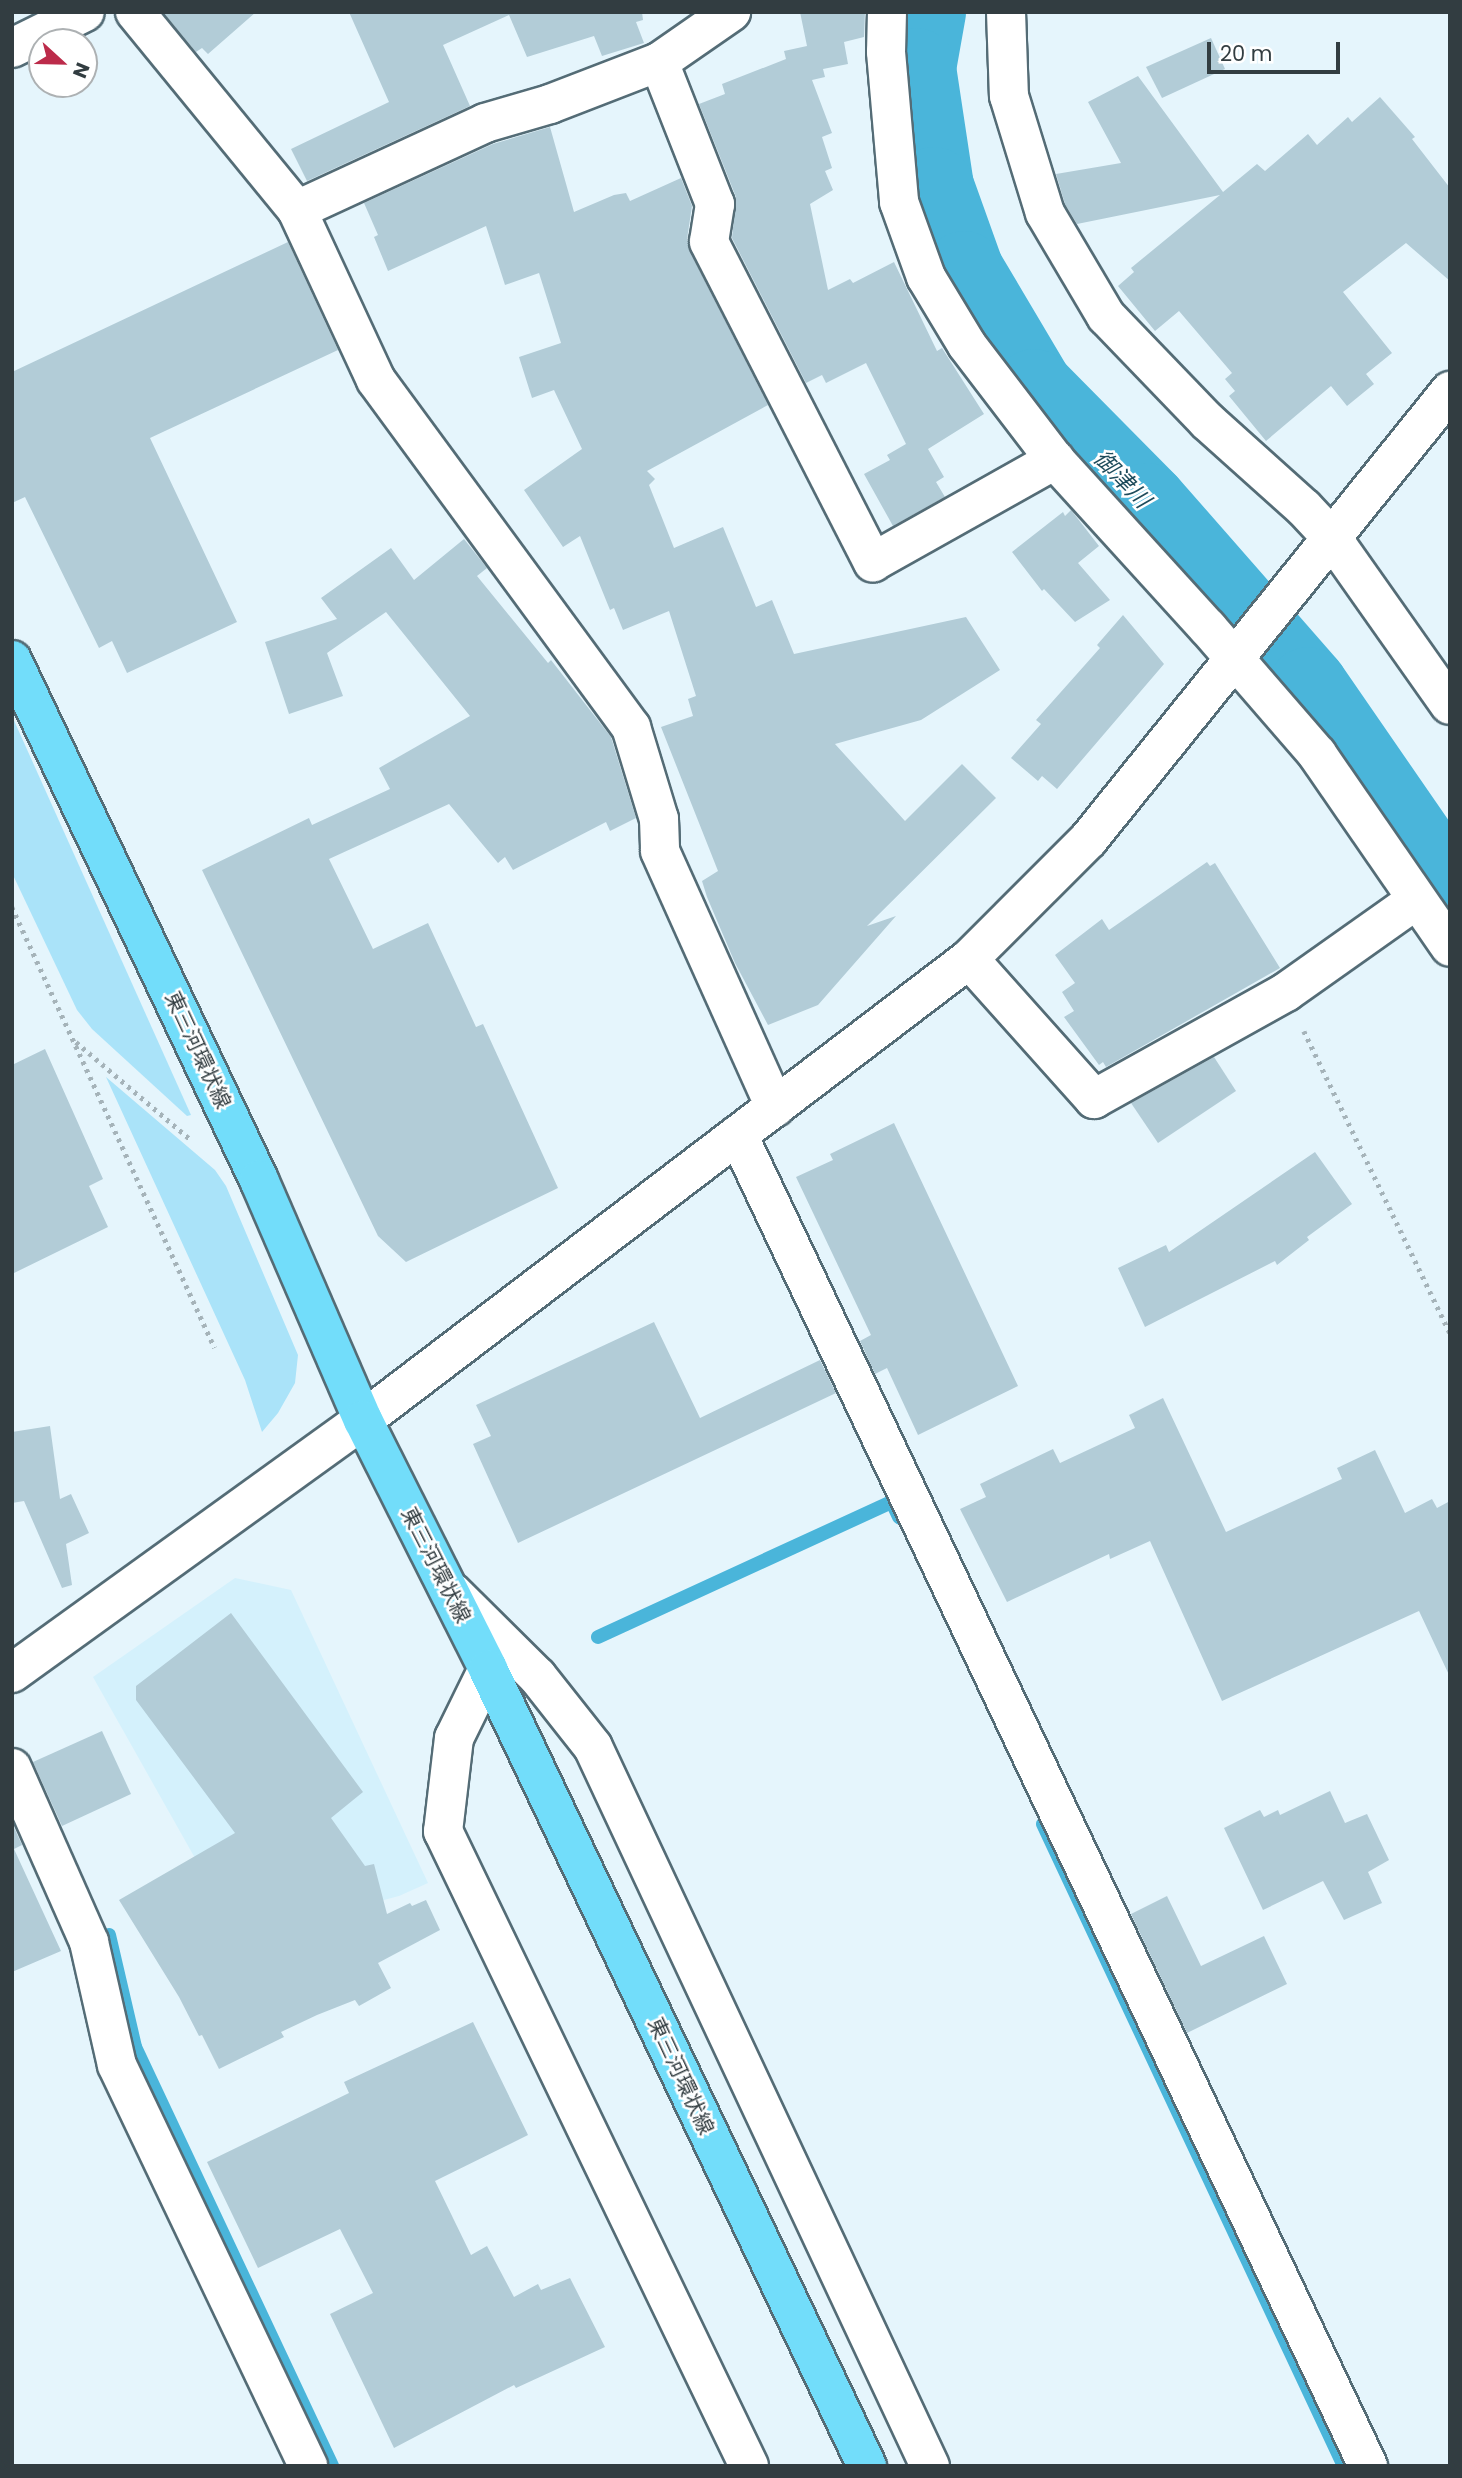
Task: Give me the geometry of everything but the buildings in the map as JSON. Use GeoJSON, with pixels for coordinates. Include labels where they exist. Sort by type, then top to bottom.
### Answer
{"type":"FeatureCollection","features":[{"type":"Feature","properties":{"kind":"main road","name":"東三河環状線"},"geometry":{"type":"LineString","coordinates":[[12,660],[260,1180],[363,1420],[488,1669],[867,2466]]}},
{"type":"Feature","properties":{"kind":"street"},"geometry":{"type":"LineString","coordinates":[[12,48],[85,12]]}},
{"type":"Feature","properties":{"kind":"street"},"geometry":{"type":"LineString","coordinates":[[135,12],[297,210],[376,380],[631,727],[659,818],[660,851],[775,1107]]}},
{"type":"Feature","properties":{"kind":"street"},"geometry":{"type":"LineString","coordinates":[[297,210],[485,123],[550,104],[659,62],[731,12]]}},
{"type":"Feature","properties":{"kind":"street"},"geometry":{"type":"LineString","coordinates":[[887,12],[886,52],[899,202],[926,277],[967,345],[1055,460],[1239,655],[1317,754],[1450,947]]}},
{"type":"Feature","properties":{"kind":"street"},"geometry":{"type":"LineString","coordinates":[[1006,12],[1009,96],[1045,214],[1105,316],[1208,421],[1304,508],[1450,705]]}},
{"type":"Feature","properties":{"kind":"street"},"geometry":{"type":"LineString","coordinates":[[659,62],[715,204],[709,242],[873,562],[1055,460]]}},
{"type":"Feature","properties":{"kind":"street"},"geometry":{"type":"LineString","coordinates":[[12,1673],[363,1420],[969,960],[1088,840],[1450,391]]}},
{"type":"Feature","properties":{"kind":"street"},"geometry":{"type":"LineString","coordinates":[[969,960],[1094,1099],[1286,992],[1416,900]]}},
{"type":"Feature","properties":{"kind":"street"},"geometry":{"type":"LineString","coordinates":[[738,1135],[1368,2466]]}},
{"type":"Feature","properties":{"kind":"street"},"geometry":{"type":"LineString","coordinates":[[448,1588],[537,1675],[593,1747],[930,2466]]}},
{"type":"Feature","properties":{"kind":"street"},"geometry":{"type":"LineString","coordinates":[[488,1669],[454,1738],[443,1831],[749,2466]]}},
{"type":"Feature","properties":{"kind":"street"},"geometry":{"type":"LineString","coordinates":[[12,1768],[89,1942],[117,2065],[308,2466]]}},
{"type":"Feature","properties":{"kind":"path"},"geometry":{"type":"LineString","coordinates":[[12,907],[215,1348]]}},
{"type":"Feature","properties":{"kind":"path"},"geometry":{"type":"LineString","coordinates":[[1286,992],[1450,1333]]}},
{"type":"Feature","properties":{"kind":"path"},"geometry":{"type":"LineString","coordinates":[[74,1041],[198,1146]]}},
{"type":"Feature","properties":{"kind":"shaded area"},"geometry":{"type":"Polygon","coordinates":[[[12,716],[191,1115],[187,1116],[92,1029],[77,1010],[12,873],[12,716]]]}},
{"type":"Feature","properties":{"kind":"shaded area"},"geometry":{"type":"Polygon","coordinates":[[[106,1077],[215,1170],[226,1186],[298,1355],[295,1383],[278,1413],[262,1432],[245,1380],[106,1077]]]}},
{"type":"Feature","properties":{"kind":"shaded area"},"geometry":{"type":"Polygon","coordinates":[[[235,1578],[291,1590],[428,1883],[399,1896],[240,1938],[93,1677],[235,1578]]]}},
{"type":"Feature","properties":{"kind":"waterway","name":"御津川"},"geometry":{"type":"LineString","coordinates":[[926,12],[916,68],[934,187],[964,271],[1034,389],[1147,503],[1308,687],[1450,893]]}},
{"type":"Feature","properties":{"kind":"waterway"},"geometry":{"type":"LineString","coordinates":[[598,1637],[892,1502],[899,1517]]}},
{"type":"Feature","properties":{"kind":"waterway"},"geometry":{"type":"LineString","coordinates":[[1043,1824],[1344,2466]]}},
{"type":"Feature","properties":{"kind":"waterway"},"geometry":{"type":"LineString","coordinates":[[109,1935],[135,2047],[332,2466]]}}]}
